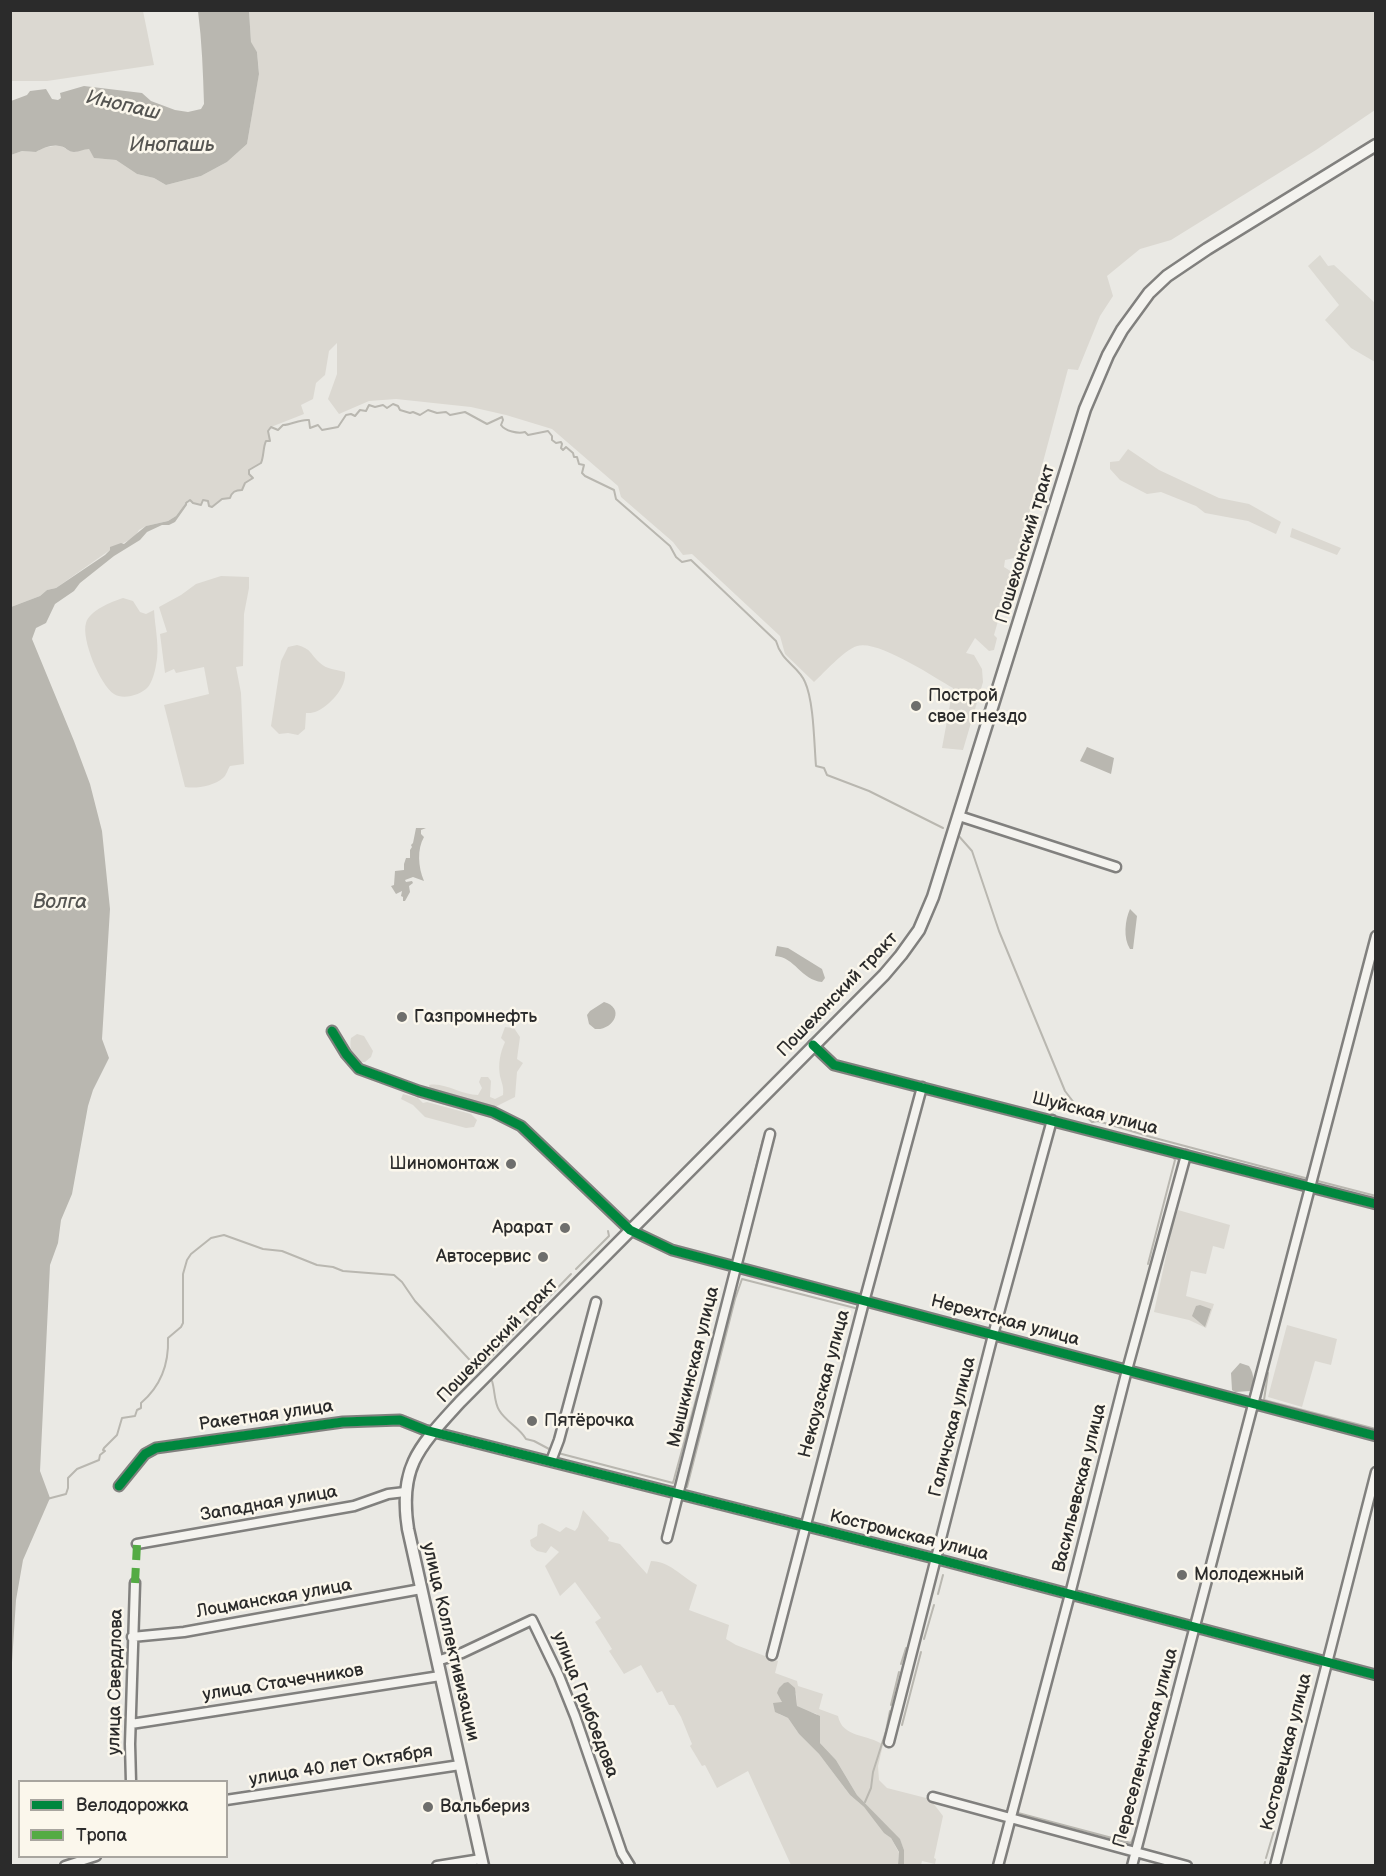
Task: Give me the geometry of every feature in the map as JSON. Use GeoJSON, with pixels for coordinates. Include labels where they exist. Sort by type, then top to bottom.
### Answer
{"type":"FeatureCollection","features":[{"type":"Feature","properties":{"kind":"main road","name":"Пошехонский тракт"},"geometry":{"type":"LineString","coordinates":[[433,1432],[465,1397],[884,975],[912,942],[926,917],[959,816],[1085,409],[1108,355],[1122,330],[1144,299],[1167,276],[1376,145]]}},
{"type":"Feature","properties":{"kind":"main road","name":"улица Коллективизации"},"geometry":{"type":"LineString","coordinates":[[433,1432],[412,1464],[405,1492],[408,1529],[482,1862]]}},
{"type":"Feature","properties":{"kind":"street"},"geometry":{"type":"LineString","coordinates":[[959,816],[1116,867]]}},
{"type":"Feature","properties":{"kind":"street","name":"Переселенческая улица"},"geometry":{"type":"LineString","coordinates":[[1132,1866],[1376,936]]}},
{"type":"Feature","properties":{"kind":"street","name":"Нерехтская улица"},"geometry":{"type":"LineString","coordinates":[[332,1031],[346,1054],[359,1069],[419,1091],[493,1112],[521,1126],[630,1230],[672,1250],[1376,1436]]}},
{"type":"Feature","properties":{"kind":"street","name":"Шуйская улица"},"geometry":{"type":"LineString","coordinates":[[813,1045],[834,1065],[1186,1155],[1312,1182],[1376,1204]]}},
{"type":"Feature","properties":{"kind":"street","name":"Некоузская улица"},"geometry":{"type":"LineString","coordinates":[[772,1655],[922,1087]]}},
{"type":"Feature","properties":{"kind":"street","name":"Галичская улица"},"geometry":{"type":"LineString","coordinates":[[889,1742],[993,1335],[1052,1120]]}},
{"type":"Feature","properties":{"kind":"street","name":"Мышкинская улица"},"geometry":{"type":"LineString","coordinates":[[667,1538],[770,1134]]}},
{"type":"Feature","properties":{"kind":"street","name":"Васильевская улица"},"geometry":{"type":"LineString","coordinates":[[998,1866],[1126,1370],[1186,1155]]}},
{"type":"Feature","properties":{"kind":"street"},"geometry":{"type":"LineString","coordinates":[[551,1461],[559,1440],[596,1302]]}},
{"type":"Feature","properties":{"kind":"street","name":"Ракетная улица"},"geometry":{"type":"LineString","coordinates":[[119,1486],[145,1454],[156,1448],[349,1421],[400,1420],[433,1432]]}},
{"type":"Feature","properties":{"kind":"street","name":"Костромская улица"},"geometry":{"type":"LineString","coordinates":[[433,1432],[937,1559],[1376,1675]]}},
{"type":"Feature","properties":{"kind":"street","name":"Костовецкая улица"},"geometry":{"type":"LineString","coordinates":[[1275,1866],[1376,1472]]}},
{"type":"Feature","properties":{"kind":"street","name":"Западная улица"},"geometry":{"type":"LineString","coordinates":[[137,1544],[354,1506],[388,1494],[405,1492]]}},
{"type":"Feature","properties":{"kind":"street","name":"улица Свердлова"},"geometry":{"type":"LineString","coordinates":[[131,1780],[132,1637],[135,1583]]}},
{"type":"Feature","properties":{"kind":"street","name":"Лоцманская улица"},"geometry":{"type":"LineString","coordinates":[[132,1637],[184,1632],[421,1589]]}},
{"type":"Feature","properties":{"kind":"street","name":"улица Грибоедова"},"geometry":{"type":"LineString","coordinates":[[437,1661],[462,1653],[532,1620],[559,1676],[622,1853],[630,1866]]}},
{"type":"Feature","properties":{"kind":"street","name":"улица Стачечников"},"geometry":{"type":"LineString","coordinates":[[131,1724],[440,1676]]}},
{"type":"Feature","properties":{"kind":"street","name":"улица 40 лет Октября"},"geometry":{"type":"LineString","coordinates":[[228,1800],[460,1765]]}},
{"type":"Feature","properties":{"kind":"street"},"geometry":{"type":"LineString","coordinates":[[933,1797],[1010,1820],[1187,1866]]}},
{"type":"Feature","properties":{"kind":"street"},"geometry":{"type":"LineString","coordinates":[[65,1866],[93,1858]]}},
{"type":"Feature","properties":{"kind":"street"},"geometry":{"type":"LineString","coordinates":[[437,1866],[482,1862]]}},
{"type":"Feature","properties":{"kind":"shaded area"},"geometry":{"type":"Polygon","coordinates":[[[10,11],[143,11],[154,65],[47,81],[11,81],[10,11]]]}},
{"type":"Feature","properties":{"kind":"shaded area"},"geometry":{"type":"Polygon","coordinates":[[[249,11],[1375,11],[1375,110],[1316,150],[1171,240],[1140,249],[1107,276],[1113,296],[1100,316],[1078,370],[1068,369],[1022,540],[1024,551],[1019,557],[1005,560],[1004,567],[1012,572],[994,635],[997,638],[994,650],[989,651],[975,638],[966,653],[974,655],[982,669],[983,682],[963,750],[942,748],[953,688],[891,653],[866,645],[857,646],[846,652],[814,682],[785,654],[780,636],[692,554],[683,555],[673,542],[621,497],[618,486],[552,429],[471,407],[396,399],[369,401],[339,414],[328,399],[337,374],[337,343],[329,351],[325,375],[316,383],[313,399],[301,405],[304,414],[271,427],[268,431],[270,441],[266,441],[261,463],[249,470],[253,478],[245,483],[242,490],[237,490],[230,498],[222,499],[212,507],[203,500],[201,505],[187,501],[176,516],[168,521],[146,526],[139,530],[135,537],[110,550],[56,588],[11,607],[11,155],[22,151],[36,152],[42,148],[60,145],[73,152],[89,149],[95,158],[116,160],[137,174],[154,178],[166,185],[201,176],[227,162],[247,144],[259,73],[257,52],[251,43],[249,11]]]}},
{"type":"Feature","properties":{"kind":"shaded area"},"geometry":{"type":"Polygon","coordinates":[[[1320,255],[1328,266],[1334,265],[1375,303],[1375,362],[1351,348],[1325,320],[1339,305],[1308,266],[1320,255]]]}},
{"type":"Feature","properties":{"kind":"shaded area"},"geometry":{"type":"Polygon","coordinates":[[[1128,449],[1159,470],[1219,498],[1249,504],[1281,522],[1276,534],[1248,521],[1205,513],[1196,506],[1161,492],[1147,494],[1120,480],[1110,469],[1110,462],[1119,461],[1128,449]]]}},
{"type":"Feature","properties":{"kind":"shaded area"},"geometry":{"type":"Polygon","coordinates":[[[1292,528],[1341,548],[1337,555],[1290,537],[1292,528]]]}},
{"type":"Feature","properties":{"kind":"shaded area"},"geometry":{"type":"Polygon","coordinates":[[[221,576],[249,577],[244,614],[243,666],[236,667],[241,693],[244,764],[230,766],[224,777],[215,783],[189,788],[185,787],[164,705],[209,694],[204,667],[176,673],[174,669],[165,673],[160,634],[167,632],[159,607],[196,584],[221,576]]]}},
{"type":"Feature","properties":{"kind":"shaded area"},"geometry":{"type":"Polygon","coordinates":[[[123,598],[133,601],[140,612],[146,614],[154,610],[157,645],[156,668],[149,685],[145,690],[127,697],[114,694],[103,681],[89,650],[85,630],[88,618],[92,614],[123,598]]]}},
{"type":"Feature","properties":{"kind":"shaded area"},"geometry":{"type":"Polygon","coordinates":[[[297,645],[308,650],[325,667],[345,672],[345,678],[340,690],[331,701],[314,712],[306,713],[305,729],[298,735],[279,734],[271,726],[281,661],[288,647],[297,645]]]}},
{"type":"Feature","properties":{"kind":"shaded area"},"geometry":{"type":"Polygon","coordinates":[[[505,1027],[514,1028],[520,1037],[517,1059],[523,1063],[517,1072],[515,1097],[495,1107],[430,1090],[429,1085],[435,1085],[478,1095],[482,1088],[479,1082],[481,1077],[488,1077],[491,1081],[490,1097],[495,1099],[503,1095],[499,1067],[505,1042],[501,1038],[505,1027]]]}},
{"type":"Feature","properties":{"kind":"shaded area"},"geometry":{"type":"Polygon","coordinates":[[[357,1034],[364,1036],[373,1051],[371,1057],[365,1062],[359,1062],[351,1048],[351,1038],[357,1034]]]}},
{"type":"Feature","properties":{"kind":"shaded area"},"geometry":{"type":"Polygon","coordinates":[[[403,1094],[418,1098],[423,1103],[427,1102],[471,1114],[477,1120],[474,1127],[466,1128],[425,1117],[413,1105],[401,1099],[403,1094]]]}},
{"type":"Feature","properties":{"kind":"shaded area"},"geometry":{"type":"Polygon","coordinates":[[[1178,1210],[1230,1225],[1224,1249],[1213,1246],[1206,1274],[1191,1271],[1186,1296],[1214,1304],[1206,1328],[1189,1320],[1154,1312],[1174,1219],[1178,1210]]]}},
{"type":"Feature","properties":{"kind":"shaded area"},"geometry":{"type":"Polygon","coordinates":[[[1287,1325],[1337,1339],[1331,1365],[1315,1361],[1302,1407],[1268,1397],[1287,1325]]]}},
{"type":"Feature","properties":{"kind":"shaded area"},"geometry":{"type":"Polygon","coordinates":[[[583,1510],[609,1538],[608,1541],[620,1544],[647,1574],[651,1561],[664,1563],[697,1585],[689,1610],[729,1625],[726,1639],[778,1661],[775,1673],[797,1681],[798,1686],[823,1694],[819,1709],[838,1716],[850,1732],[883,1745],[878,1766],[879,1780],[887,1788],[930,1799],[943,1816],[934,1858],[936,1859],[935,1864],[922,1861],[921,1865],[904,1865],[904,1850],[900,1840],[857,1795],[836,1760],[820,1743],[817,1714],[797,1706],[796,1693],[780,1703],[779,1714],[788,1718],[850,1795],[864,1807],[891,1838],[899,1853],[898,1866],[791,1865],[748,1771],[717,1788],[705,1765],[702,1766],[690,1746],[692,1744],[674,1705],[669,1705],[662,1691],[657,1693],[641,1665],[624,1674],[609,1651],[612,1649],[595,1622],[601,1618],[575,1582],[560,1596],[545,1566],[559,1552],[551,1546],[546,1553],[537,1551],[531,1546],[530,1540],[537,1536],[538,1525],[542,1523],[560,1532],[566,1527],[575,1531],[583,1510]]]}},
{"type":"Feature","properties":{"kind":"water","name":"Инопашь"},"geometry":{"type":"Polygon","coordinates":[[[198,11],[249,11],[251,42],[257,52],[259,74],[247,144],[227,162],[201,176],[166,185],[154,178],[137,174],[116,160],[94,158],[89,149],[74,152],[54,146],[36,152],[22,151],[11,155],[11,101],[27,95],[30,91],[46,89],[52,99],[58,100],[61,98],[60,93],[84,86],[142,93],[151,101],[175,110],[188,112],[201,109],[204,104],[198,11]]]}},
{"type":"Feature","properties":{"kind":"water","name":"Волга"},"geometry":{"type":"Polygon","coordinates":[[[187,501],[187,505],[175,522],[147,532],[140,540],[114,556],[80,583],[74,591],[55,604],[46,623],[36,628],[32,639],[90,784],[102,831],[110,909],[102,1039],[109,1058],[93,1090],[88,1106],[72,1194],[61,1220],[58,1243],[50,1265],[40,1471],[50,1498],[23,1560],[16,1600],[11,1678],[11,607],[56,588],[105,555],[110,547],[124,544],[146,526],[168,521],[176,516],[187,501]]]}},
{"type":"Feature","properties":{"kind":"water"},"geometry":{"type":"Polygon","coordinates":[[[1087,747],[1114,758],[1111,774],[1080,761],[1087,747]]]}},
{"type":"Feature","properties":{"kind":"water"},"geometry":{"type":"Polygon","coordinates":[[[416,828],[426,828],[421,830],[424,837],[419,853],[420,870],[424,881],[413,877],[405,880],[413,883],[409,886],[410,892],[403,901],[402,891],[396,894],[391,886],[394,885],[395,871],[404,870],[406,858],[410,858],[416,828]]]}},
{"type":"Feature","properties":{"kind":"water"},"geometry":{"type":"Polygon","coordinates":[[[1130,909],[1137,916],[1133,949],[1130,949],[1128,945],[1126,934],[1130,909]]]}},
{"type":"Feature","properties":{"kind":"water"},"geometry":{"type":"Polygon","coordinates":[[[777,946],[788,948],[822,969],[825,978],[822,982],[815,980],[788,960],[775,956],[777,946]]]}},
{"type":"Feature","properties":{"kind":"water"},"geometry":{"type":"Polygon","coordinates":[[[604,1002],[611,1005],[616,1014],[612,1023],[601,1029],[595,1029],[589,1024],[587,1015],[604,1002]]]}},
{"type":"Feature","properties":{"kind":"water"},"geometry":{"type":"Polygon","coordinates":[[[1196,1306],[1211,1309],[1205,1327],[1192,1316],[1196,1306]]]}},
{"type":"Feature","properties":{"kind":"water"},"geometry":{"type":"Polygon","coordinates":[[[1240,1363],[1249,1366],[1252,1373],[1253,1382],[1250,1391],[1235,1392],[1232,1390],[1231,1373],[1240,1363]]]}},
{"type":"Feature","properties":{"kind":"water"},"geometry":{"type":"Polygon","coordinates":[[[788,1682],[795,1688],[797,1706],[820,1716],[820,1743],[836,1760],[857,1795],[900,1839],[904,1850],[904,1865],[898,1865],[899,1852],[891,1838],[884,1833],[864,1807],[850,1795],[788,1718],[775,1712],[773,1703],[782,1702],[777,1693],[779,1688],[788,1682]]]}},
{"type":"Feature","properties":{"kind":"waterway"},"geometry":{"type":"LineString","coordinates":[[186,503],[190,500],[201,505],[203,500],[208,501],[209,506],[212,507],[222,499],[230,498],[237,490],[242,490],[245,483],[253,478],[249,470],[261,463],[266,441],[270,441],[268,431],[271,427],[278,430],[283,425],[305,420],[309,420],[310,428],[318,425],[322,430],[338,427],[346,415],[355,416],[360,410],[366,411],[369,405],[375,407],[383,405],[387,408],[393,404],[400,410],[420,415],[428,410],[437,413],[446,412],[450,415],[465,412],[487,424],[502,417],[501,425],[505,429],[519,433],[525,432],[528,435],[548,431],[552,440],[556,443],[561,442],[561,448],[563,450],[566,447],[574,457],[577,457],[579,464],[584,465],[582,473],[585,476],[614,490],[616,499],[670,546],[676,557],[682,562],[691,560],[776,641],[782,654],[802,676],[808,690],[816,766],[824,768],[827,775],[869,791],[943,828]]}},
{"type":"Feature","properties":{"kind":"waterway"},"geometry":{"type":"LineString","coordinates":[[957,834],[972,851],[999,931],[1065,1091],[1081,1112],[1092,1122],[1098,1121],[1309,1179]]}},
{"type":"Feature","properties":{"kind":"waterway"},"geometry":{"type":"LineString","coordinates":[[730,1261],[733,1260],[763,1139]]}},
{"type":"Feature","properties":{"kind":"waterway"},"geometry":{"type":"LineString","coordinates":[[1140,1148],[1173,1157],[1175,1160],[1148,1264]]}},
{"type":"Feature","properties":{"kind":"waterway"},"geometry":{"type":"LineString","coordinates":[[1314,1180],[1376,1196]]}},
{"type":"Feature","properties":{"kind":"waterway"},"geometry":{"type":"LineString","coordinates":[[576,1269],[609,1236],[608,1231]]}},
{"type":"Feature","properties":{"kind":"waterway"},"geometry":{"type":"LineString","coordinates":[[47,1499],[66,1494],[68,1478],[77,1469],[99,1460],[100,1455],[105,1451],[104,1448],[117,1435],[122,1418],[135,1416],[137,1410],[141,1408],[141,1403],[159,1382],[167,1357],[168,1338],[183,1323],[183,1274],[187,1260],[211,1238],[224,1235],[263,1249],[282,1251],[317,1265],[343,1271],[394,1275],[479,1370]]}},
{"type":"Feature","properties":{"kind":"waterway"},"geometry":{"type":"LineString","coordinates":[[478,1370],[571,1274]]}},
{"type":"Feature","properties":{"kind":"waterway"},"geometry":{"type":"LineString","coordinates":[[687,1487],[742,1279],[855,1308]]}},
{"type":"Feature","properties":{"kind":"waterway"},"geometry":{"type":"LineString","coordinates":[[830,1288],[858,1294]]}},
{"type":"Feature","properties":{"kind":"waterway"},"geometry":{"type":"LineString","coordinates":[[1268,1373],[1264,1400],[1376,1429]]}},
{"type":"Feature","properties":{"kind":"waterway"},"geometry":{"type":"LineString","coordinates":[[492,1381],[496,1403],[502,1414],[526,1439],[551,1450]]}},
{"type":"Feature","properties":{"kind":"waterway"},"geometry":{"type":"LineString","coordinates":[[558,1453],[673,1483],[698,1392]]}},
{"type":"Feature","properties":{"kind":"waterway"},"geometry":{"type":"LineString","coordinates":[[938,1594],[943,1575]]}},
{"type":"Feature","properties":{"kind":"waterway"},"geometry":{"type":"LineString","coordinates":[[924,1639],[934,1605]]}},
{"type":"Feature","properties":{"kind":"waterway"},"geometry":{"type":"LineString","coordinates":[[901,1664],[906,1648]]}},
{"type":"Feature","properties":{"kind":"waterway"},"geometry":{"type":"LineString","coordinates":[[902,1725],[921,1652]]}},
{"type":"Feature","properties":{"kind":"waterway"},"geometry":{"type":"LineString","coordinates":[[891,1705],[899,1672]]}},
{"type":"Feature","properties":{"kind":"waterway"},"geometry":{"type":"LineString","coordinates":[[865,1802],[871,1788],[873,1772],[890,1711]]}},
{"type":"Feature","properties":{"kind":"waterway"},"geometry":{"type":"LineString","coordinates":[[1018,1813],[1131,1843],[1134,1836]]}},
{"type":"Feature","properties":{"kind":"waterway"},"geometry":{"type":"LineString","coordinates":[[1266,1858],[1274,1831]]}},
{"type":"Feature","properties":{"kind":"waterway"},"geometry":{"type":"LineString","coordinates":[[1264,1866],[1265,1862]]}},
{"type":"Feature","properties":{"kind":"marked path"},"geometry":{"type":"LineString","coordinates":[[135,1583],[137,1544]]}},
{"type":"Feature","properties":{"kind":"cycle path"},"geometry":{"type":"LineString","coordinates":[[332,1031],[346,1054],[359,1069],[419,1091],[493,1112],[521,1126],[630,1230],[672,1250],[1376,1436]]}},
{"type":"Feature","properties":{"kind":"cycle path"},"geometry":{"type":"LineString","coordinates":[[813,1045],[834,1065],[1376,1204]]}},
{"type":"Feature","properties":{"kind":"cycle path"},"geometry":{"type":"LineString","coordinates":[[119,1486],[145,1454],[156,1448],[343,1422],[400,1420],[425,1430],[937,1559],[1376,1675]]}},
{"type":"Feature","properties":{"kind":"place","name":"Построй свое гнездо"},"geometry":{"type":"Point","coordinates":[916,706]}},
{"type":"Feature","properties":{"kind":"place","name":"Газпромнефть"},"geometry":{"type":"Point","coordinates":[402,1017]}},
{"type":"Feature","properties":{"kind":"place","name":"Шиномонтаж"},"geometry":{"type":"Point","coordinates":[511,1164]}},
{"type":"Feature","properties":{"kind":"place","name":"Арарат"},"geometry":{"type":"Point","coordinates":[565,1228]}},
{"type":"Feature","properties":{"kind":"place","name":"Автосервис"},"geometry":{"type":"Point","coordinates":[543,1257]}},
{"type":"Feature","properties":{"kind":"place","name":"Пятёрочка"},"geometry":{"type":"Point","coordinates":[532,1421]}},
{"type":"Feature","properties":{"kind":"place","name":"Молодежный"},"geometry":{"type":"Point","coordinates":[1182,1575]}},
{"type":"Feature","properties":{"kind":"place","name":"Вальбериз"},"geometry":{"type":"Point","coordinates":[428,1807]}},
{"type":"Feature","properties":{"kind":"water label","name":"Инопаш"},"geometry":{"type":"Point","coordinates":[123,106]}}]}
